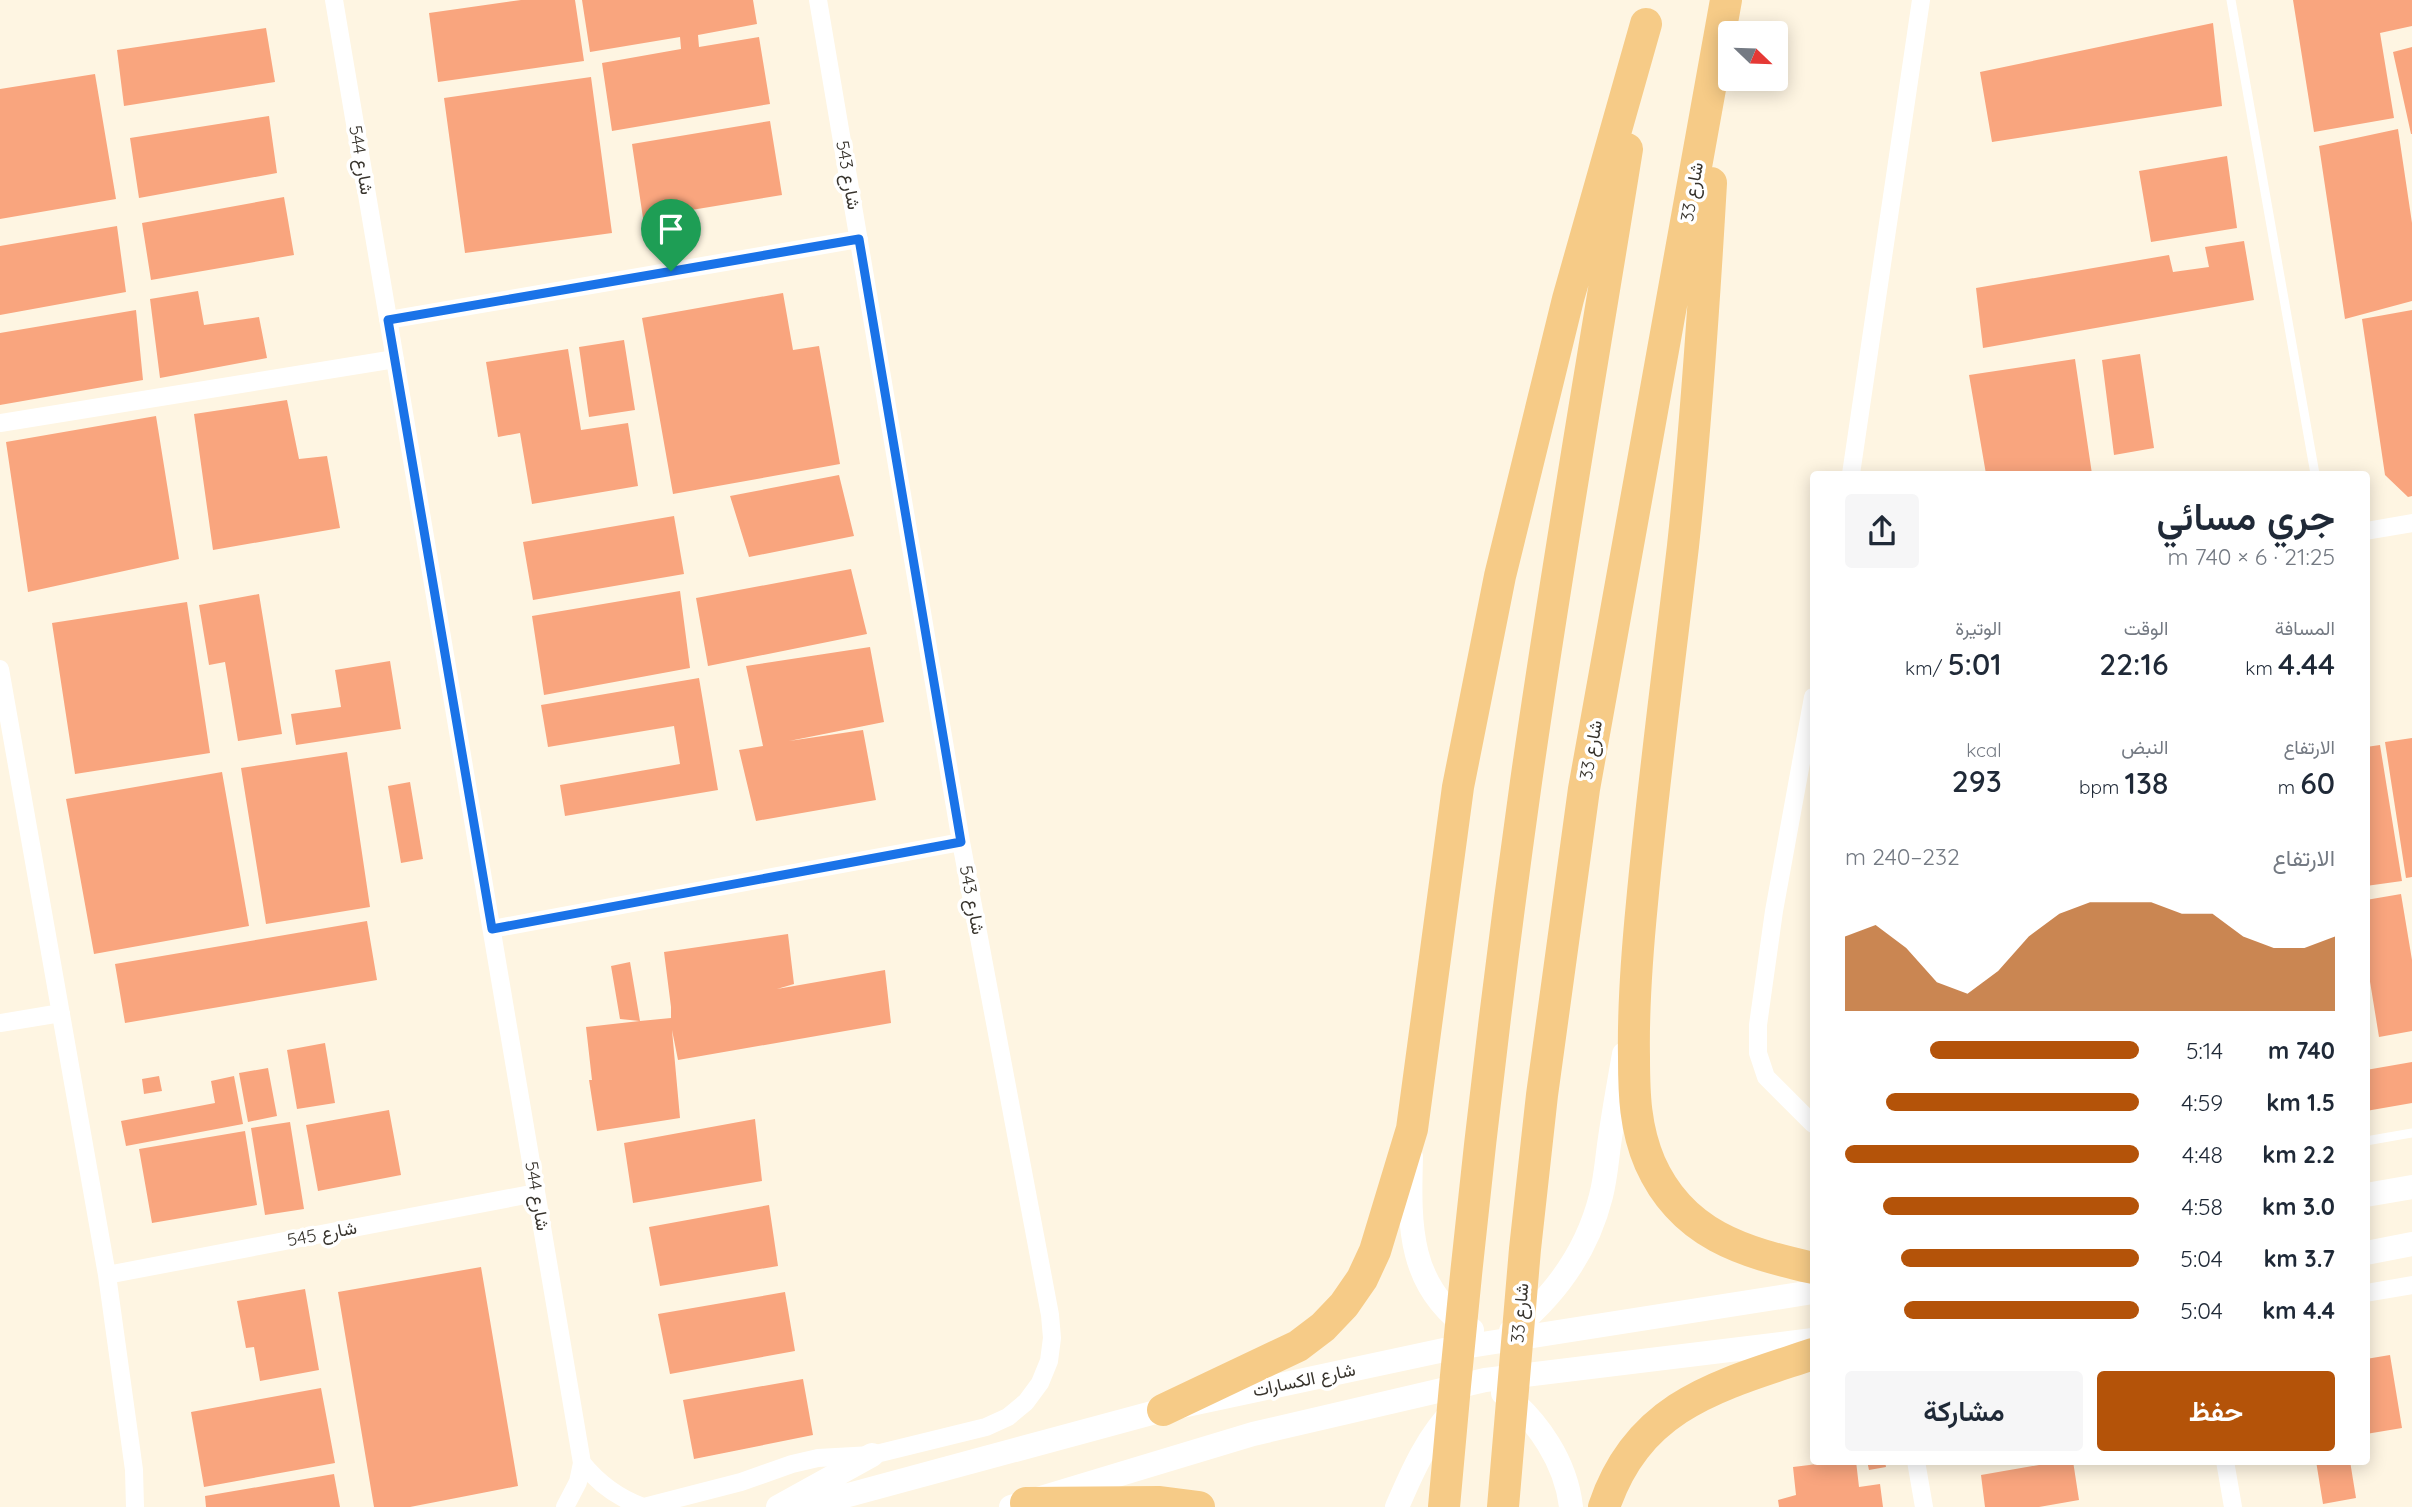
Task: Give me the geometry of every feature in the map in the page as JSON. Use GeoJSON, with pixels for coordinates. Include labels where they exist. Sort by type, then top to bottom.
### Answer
{"type":"FeatureCollection","features":[{"type":"Feature","properties":{"kind":"highway","name":"شارع 33"},"geometry":{"type":"LineString","coordinates":[[1723,21],[1726,0]]}},
{"type":"Feature","properties":{"kind":"highway"},"geometry":{"type":"LineString","coordinates":[[1444,1507],[1483,1112],[1527,778],[1648,12]]}},
{"type":"Feature","properties":{"kind":"highway"},"geometry":{"type":"LineString","coordinates":[[1163,1410],[1298,1346],[1323,1327],[1344,1305],[1362,1279],[1376,1251],[1412,1129],[1458,787],[1485,646],[1568,299],[1648,12]]}},
{"type":"Feature","properties":{"kind":"highway","name":"شارع 33"},"geometry":{"type":"LineString","coordinates":[[1503,1507],[1542,1095],[1584,789],[1718,49]]}},
{"type":"Feature","properties":{"kind":"highway"},"geometry":{"type":"LineString","coordinates":[[1718,59],[1696,411],[1633,1001],[1634,1101],[1637,1122],[1651,1166],[1662,1185],[1692,1220],[1731,1245],[1753,1254],[1810,1267]]}},
{"type":"Feature","properties":{"kind":"highway"},"geometry":{"type":"LineString","coordinates":[[1604,1507],[1616,1477],[1629,1457],[1643,1439],[1677,1409],[1717,1387],[1810,1355]]}},
{"type":"Feature","properties":{"kind":"highway"},"geometry":{"type":"LineString","coordinates":[[1019,1505],[1199,1507]]}},
{"type":"Feature","properties":{"kind":"street","name":"شارع 544"},"geometry":{"type":"LineString","coordinates":[[334,0],[582,1463],[578,1482],[565,1507]]}},
{"type":"Feature","properties":{"kind":"street","name":"شارع 543"},"geometry":{"type":"LineString","coordinates":[[818,0],[961,842],[1050,1315],[1052,1338],[1049,1361],[1040,1383],[1026,1402],[1008,1417],[986,1427],[872,1455]]}},
{"type":"Feature","properties":{"kind":"street"},"geometry":{"type":"LineString","coordinates":[[1851,471],[1921,0]]}},
{"type":"Feature","properties":{"kind":"street"},"geometry":{"type":"LineString","coordinates":[[388,320],[859,239]]}},
{"type":"Feature","properties":{"kind":"street"},"geometry":{"type":"LineString","coordinates":[[0,423],[395,359]]}},
{"type":"Feature","properties":{"kind":"street"},"geometry":{"type":"LineString","coordinates":[[2370,530],[2412,523]]}},
{"type":"Feature","properties":{"kind":"street"},"geometry":{"type":"LineString","coordinates":[[0,669],[107,1275],[134,1470],[135,1507]]}},
{"type":"Feature","properties":{"kind":"street"},"geometry":{"type":"LineString","coordinates":[[1810,713],[1774,911],[1760,1004],[1758,1053],[1766,1077],[1810,1121]]}},
{"type":"Feature","properties":{"kind":"street"},"geometry":{"type":"LineString","coordinates":[[492,929],[961,842]]}},
{"type":"Feature","properties":{"kind":"street"},"geometry":{"type":"LineString","coordinates":[[1397,1507],[1411,1473],[1431,1439],[1476,1374],[1502,1350],[1552,1294],[1583,1247],[1602,1194],[1633,1001]]}},
{"type":"Feature","properties":{"kind":"street"},"geometry":{"type":"LineString","coordinates":[[0,1023],[61,1013]]}},
{"type":"Feature","properties":{"kind":"street"},"geometry":{"type":"LineString","coordinates":[[1412,1129],[1411,1229],[1425,1278],[1437,1300],[1456,1320],[1536,1375]]}},
{"type":"Feature","properties":{"kind":"street"},"geometry":{"type":"LineString","coordinates":[[2370,1194],[2412,1187]]}},
{"type":"Feature","properties":{"kind":"street","name":"شارع 545"},"geometry":{"type":"LineString","coordinates":[[107,1275],[536,1194]]}},
{"type":"Feature","properties":{"kind":"street"},"geometry":{"type":"LineString","coordinates":[[2370,1251],[2412,1244]]}},
{"type":"Feature","properties":{"kind":"street"},"geometry":{"type":"LineString","coordinates":[[2370,1292],[2410,1287]]}},
{"type":"Feature","properties":{"kind":"street","name":"شارع الكسارات"},"geometry":{"type":"LineString","coordinates":[[804,1507],[1163,1410],[1444,1350],[1502,1350],[1533,1336],[1810,1292]]}},
{"type":"Feature","properties":{"kind":"street"},"geometry":{"type":"LineString","coordinates":[[1019,1505],[1253,1434],[1446,1390],[1476,1374],[1536,1375],[1810,1340]]}},
{"type":"Feature","properties":{"kind":"street"},"geometry":{"type":"LineString","coordinates":[[1444,1350],[1522,1408],[1557,1459],[1572,1507]]}},
{"type":"Feature","properties":{"kind":"street"},"geometry":{"type":"LineString","coordinates":[[582,1463],[615,1495],[644,1507],[708,1492],[818,1458],[872,1455]]}},
{"type":"Feature","properties":{"kind":"street"},"geometry":{"type":"LineString","coordinates":[[778,1507],[872,1455]]}},
{"type":"Feature","properties":{"kind":"street"},"geometry":{"type":"LineString","coordinates":[[1917,1465],[1924,1507]]}},
{"type":"Feature","properties":{"kind":"street"},"geometry":{"type":"LineString","coordinates":[[2226,1465],[2233,1507]]}},
{"type":"Feature","properties":{"kind":"lane"},"geometry":{"type":"LineString","coordinates":[[2231,0],[2314,471]]}},
{"type":"Feature","properties":{"kind":"lane"},"geometry":{"type":"LineString","coordinates":[[2370,1140],[2412,1133]]}},
{"type":"Feature","properties":{"kind":"building"},"geometry":{"type":"Polygon","coordinates":[[[521,0],[575,0],[584,61],[438,82],[429,13],[521,0]]]}},
{"type":"Feature","properties":{"kind":"building"},"geometry":{"type":"Polygon","coordinates":[[[582,0],[753,0],[757,24],[698,35],[699,47],[759,37],[770,104],[612,131],[602,63],[681,49],[680,37],[590,52],[582,0]]]}},
{"type":"Feature","properties":{"kind":"building"},"geometry":{"type":"Polygon","coordinates":[[[2293,0],[2412,0],[2412,26],[2380,33],[2394,118],[2314,132],[2293,0]]]}},
{"type":"Feature","properties":{"kind":"building"},"geometry":{"type":"Polygon","coordinates":[[[2213,23],[2222,106],[1992,142],[1980,72],[2213,23]]]}},
{"type":"Feature","properties":{"kind":"building"},"geometry":{"type":"Polygon","coordinates":[[[266,28],[275,82],[124,106],[117,50],[266,28]]]}},
{"type":"Feature","properties":{"kind":"building"},"geometry":{"type":"Polygon","coordinates":[[[2412,47],[2412,134],[2411,134],[2393,52],[2412,47]]]}},
{"type":"Feature","properties":{"kind":"building"},"geometry":{"type":"Polygon","coordinates":[[[95,74],[116,199],[0,219],[0,89],[95,74]]]}},
{"type":"Feature","properties":{"kind":"building"},"geometry":{"type":"Polygon","coordinates":[[[591,77],[612,233],[465,253],[444,98],[591,77]]]}},
{"type":"Feature","properties":{"kind":"building"},"geometry":{"type":"Polygon","coordinates":[[[269,116],[277,173],[139,198],[130,138],[269,116]]]}},
{"type":"Feature","properties":{"kind":"building"},"geometry":{"type":"Polygon","coordinates":[[[770,121],[782,195],[643,218],[632,144],[770,121]]]}},
{"type":"Feature","properties":{"kind":"building"},"geometry":{"type":"Polygon","coordinates":[[[2398,129],[2412,223],[2412,301],[2345,319],[2319,146],[2398,129]]]}},
{"type":"Feature","properties":{"kind":"building"},"geometry":{"type":"Polygon","coordinates":[[[2227,156],[2237,228],[2151,242],[2139,171],[2227,156]]]}},
{"type":"Feature","properties":{"kind":"building"},"geometry":{"type":"Polygon","coordinates":[[[284,197],[294,255],[151,280],[142,223],[284,197]]]}},
{"type":"Feature","properties":{"kind":"building"},"geometry":{"type":"Polygon","coordinates":[[[117,226],[126,292],[0,315],[0,246],[117,226]]]}},
{"type":"Feature","properties":{"kind":"building"},"geometry":{"type":"Polygon","coordinates":[[[2244,241],[2254,300],[1983,348],[1976,288],[2169,255],[2173,272],[2209,267],[2205,247],[2244,241]]]}},
{"type":"Feature","properties":{"kind":"building"},"geometry":{"type":"Polygon","coordinates":[[[198,291],[204,325],[259,317],[267,358],[160,378],[150,299],[198,291]]]}},
{"type":"Feature","properties":{"kind":"building"},"geometry":{"type":"Polygon","coordinates":[[[783,293],[793,350],[819,346],[840,464],[673,494],[642,318],[783,293]]]}},
{"type":"Feature","properties":{"kind":"building"},"geometry":{"type":"Polygon","coordinates":[[[136,310],[143,380],[0,405],[0,333],[136,310]]]}},
{"type":"Feature","properties":{"kind":"building"},"geometry":{"type":"Polygon","coordinates":[[[2412,310],[2412,496],[2408,497],[2385,475],[2362,319],[2412,310]]]}},
{"type":"Feature","properties":{"kind":"building"},"geometry":{"type":"Polygon","coordinates":[[[624,340],[635,410],[589,417],[579,347],[624,340]]]}},
{"type":"Feature","properties":{"kind":"building"},"geometry":{"type":"Polygon","coordinates":[[[568,349],[581,430],[628,423],[638,486],[532,504],[520,433],[498,437],[486,362],[568,349]]]}},
{"type":"Feature","properties":{"kind":"building"},"geometry":{"type":"Polygon","coordinates":[[[2140,354],[2154,448],[2114,455],[2102,360],[2140,354]]]}},
{"type":"Feature","properties":{"kind":"building"},"geometry":{"type":"Polygon","coordinates":[[[2075,359],[2092,471],[1985,471],[1969,375],[2075,359]]]}},
{"type":"Feature","properties":{"kind":"building"},"geometry":{"type":"Polygon","coordinates":[[[287,400],[299,459],[327,456],[340,528],[213,550],[194,414],[287,400]]]}},
{"type":"Feature","properties":{"kind":"building"},"geometry":{"type":"Polygon","coordinates":[[[156,416],[179,559],[28,592],[6,442],[156,416]]]}},
{"type":"Feature","properties":{"kind":"building"},"geometry":{"type":"Polygon","coordinates":[[[839,475],[854,536],[749,557],[730,496],[839,475]]]}},
{"type":"Feature","properties":{"kind":"building"},"geometry":{"type":"Polygon","coordinates":[[[674,516],[684,574],[533,600],[523,542],[674,516]]]}},
{"type":"Feature","properties":{"kind":"building"},"geometry":{"type":"Polygon","coordinates":[[[851,569],[867,634],[708,666],[696,598],[851,569]]]}},
{"type":"Feature","properties":{"kind":"building"},"geometry":{"type":"Polygon","coordinates":[[[680,591],[690,668],[544,695],[532,616],[680,591]]]}},
{"type":"Feature","properties":{"kind":"building"},"geometry":{"type":"Polygon","coordinates":[[[259,594],[282,734],[238,741],[225,662],[209,665],[199,605],[259,594]]]}},
{"type":"Feature","properties":{"kind":"building"},"geometry":{"type":"Polygon","coordinates":[[[187,602],[210,753],[75,774],[52,623],[187,602]]]}},
{"type":"Feature","properties":{"kind":"building"},"geometry":{"type":"Polygon","coordinates":[[[870,647],[884,722],[789,741],[863,730],[876,800],[756,821],[739,750],[763,746],[746,666],[870,647]]]}},
{"type":"Feature","properties":{"kind":"building"},"geometry":{"type":"Polygon","coordinates":[[[390,661],[401,729],[296,745],[291,714],[341,707],[335,670],[390,661]]]}},
{"type":"Feature","properties":{"kind":"building"},"geometry":{"type":"Polygon","coordinates":[[[699,678],[718,790],[565,816],[560,785],[680,764],[674,726],[548,747],[541,705],[699,678]]]}},
{"type":"Feature","properties":{"kind":"building"},"geometry":{"type":"Polygon","coordinates":[[[2412,738],[2412,877],[2406,878],[2385,742],[2412,738]]]}},
{"type":"Feature","properties":{"kind":"building"},"geometry":{"type":"Polygon","coordinates":[[[2380,745],[2402,881],[2370,885],[2370,746],[2380,745]]]}},
{"type":"Feature","properties":{"kind":"building"},"geometry":{"type":"Polygon","coordinates":[[[347,752],[370,907],[266,924],[241,768],[347,752]]]}},
{"type":"Feature","properties":{"kind":"building"},"geometry":{"type":"Polygon","coordinates":[[[222,772],[249,926],[94,954],[66,799],[222,772]]]}},
{"type":"Feature","properties":{"kind":"building"},"geometry":{"type":"Polygon","coordinates":[[[410,782],[423,859],[401,863],[388,786],[410,782]]]}},
{"type":"Feature","properties":{"kind":"building"},"geometry":{"type":"Polygon","coordinates":[[[2401,894],[2412,960],[2412,1031],[2379,1037],[2370,982],[2370,899],[2401,894]]]}},
{"type":"Feature","properties":{"kind":"building"},"geometry":{"type":"Polygon","coordinates":[[[367,921],[377,980],[125,1023],[115,964],[367,921]]]}},
{"type":"Feature","properties":{"kind":"building"},"geometry":{"type":"Polygon","coordinates":[[[788,934],[794,984],[777,989],[885,970],[891,1023],[678,1060],[672,1030],[680,1118],[597,1131],[589,1080],[592,1080],[586,1027],[671,1018],[664,952],[788,934]]]}},
{"type":"Feature","properties":{"kind":"building"},"geometry":{"type":"Polygon","coordinates":[[[630,962],[640,1021],[620,1019],[611,966],[630,962]]]}},
{"type":"Feature","properties":{"kind":"building"},"geometry":{"type":"Polygon","coordinates":[[[325,1043],[335,1103],[297,1109],[287,1050],[325,1043]]]}},
{"type":"Feature","properties":{"kind":"building"},"geometry":{"type":"Polygon","coordinates":[[[2412,1062],[2412,1103],[2370,1110],[2370,1069],[2412,1062]]]}},
{"type":"Feature","properties":{"kind":"building"},"geometry":{"type":"Polygon","coordinates":[[[268,1068],[277,1116],[248,1122],[239,1073],[268,1068]]]}},
{"type":"Feature","properties":{"kind":"building"},"geometry":{"type":"Polygon","coordinates":[[[159,1076],[162,1091],[144,1094],[142,1079],[159,1076]]]}},
{"type":"Feature","properties":{"kind":"building"},"geometry":{"type":"Polygon","coordinates":[[[234,1076],[243,1124],[126,1146],[121,1121],[215,1103],[211,1081],[234,1076]]]}},
{"type":"Feature","properties":{"kind":"building"},"geometry":{"type":"Polygon","coordinates":[[[389,1110],[401,1175],[318,1191],[306,1125],[389,1110]]]}},
{"type":"Feature","properties":{"kind":"building"},"geometry":{"type":"Polygon","coordinates":[[[755,1119],[762,1181],[633,1203],[624,1143],[755,1119]]]}},
{"type":"Feature","properties":{"kind":"building"},"geometry":{"type":"Polygon","coordinates":[[[290,1122],[304,1209],[265,1215],[251,1128],[290,1122]]]}},
{"type":"Feature","properties":{"kind":"building"},"geometry":{"type":"Polygon","coordinates":[[[245,1131],[257,1205],[152,1223],[139,1149],[245,1131]]]}},
{"type":"Feature","properties":{"kind":"building"},"geometry":{"type":"Polygon","coordinates":[[[769,1205],[778,1266],[660,1286],[649,1227],[769,1205]]]}},
{"type":"Feature","properties":{"kind":"building"},"geometry":{"type":"Polygon","coordinates":[[[481,1267],[518,1486],[410,1507],[374,1507],[338,1292],[481,1267]]]}},
{"type":"Feature","properties":{"kind":"building"},"geometry":{"type":"Polygon","coordinates":[[[305,1289],[319,1370],[260,1381],[254,1347],[246,1348],[237,1301],[305,1289]]]}},
{"type":"Feature","properties":{"kind":"building"},"geometry":{"type":"Polygon","coordinates":[[[785,1292],[795,1351],[670,1374],[658,1314],[785,1292]]]}},
{"type":"Feature","properties":{"kind":"building"},"geometry":{"type":"Polygon","coordinates":[[[2390,1355],[2402,1428],[2370,1433],[2370,1358],[2390,1355]]]}},
{"type":"Feature","properties":{"kind":"building"},"geometry":{"type":"Polygon","coordinates":[[[803,1379],[813,1435],[694,1459],[683,1400],[803,1379]]]}},
{"type":"Feature","properties":{"kind":"building"},"geometry":{"type":"Polygon","coordinates":[[[321,1388],[335,1463],[204,1487],[191,1412],[321,1388]]]}},
{"type":"Feature","properties":{"kind":"building"},"geometry":{"type":"Polygon","coordinates":[[[1856,1465],[1859,1487],[1880,1484],[1883,1507],[1779,1507],[1778,1500],[1796,1495],[1793,1467],[1856,1465]]]}},
{"type":"Feature","properties":{"kind":"building"},"geometry":{"type":"Polygon","coordinates":[[[1868,1465],[1886,1465],[1886,1467],[1869,1470],[1868,1465]]]}},
{"type":"Feature","properties":{"kind":"building"},"geometry":{"type":"Polygon","coordinates":[[[2039,1465],[2074,1465],[2079,1500],[2039,1507],[1985,1507],[1981,1475],[2039,1465]]]}},
{"type":"Feature","properties":{"kind":"building"},"geometry":{"type":"Polygon","coordinates":[[[2317,1465],[2351,1465],[2356,1498],[2323,1504],[2317,1465]]]}},
{"type":"Feature","properties":{"kind":"building"},"geometry":{"type":"Polygon","coordinates":[[[334,1474],[340,1507],[206,1507],[205,1496],[334,1474]]]}},
{"type":"Feature","properties":{"kind":"route"},"geometry":{"type":"LineString","coordinates":[[859,239],[961,842],[492,929],[388,320],[671,271],[859,239]]}}]}
